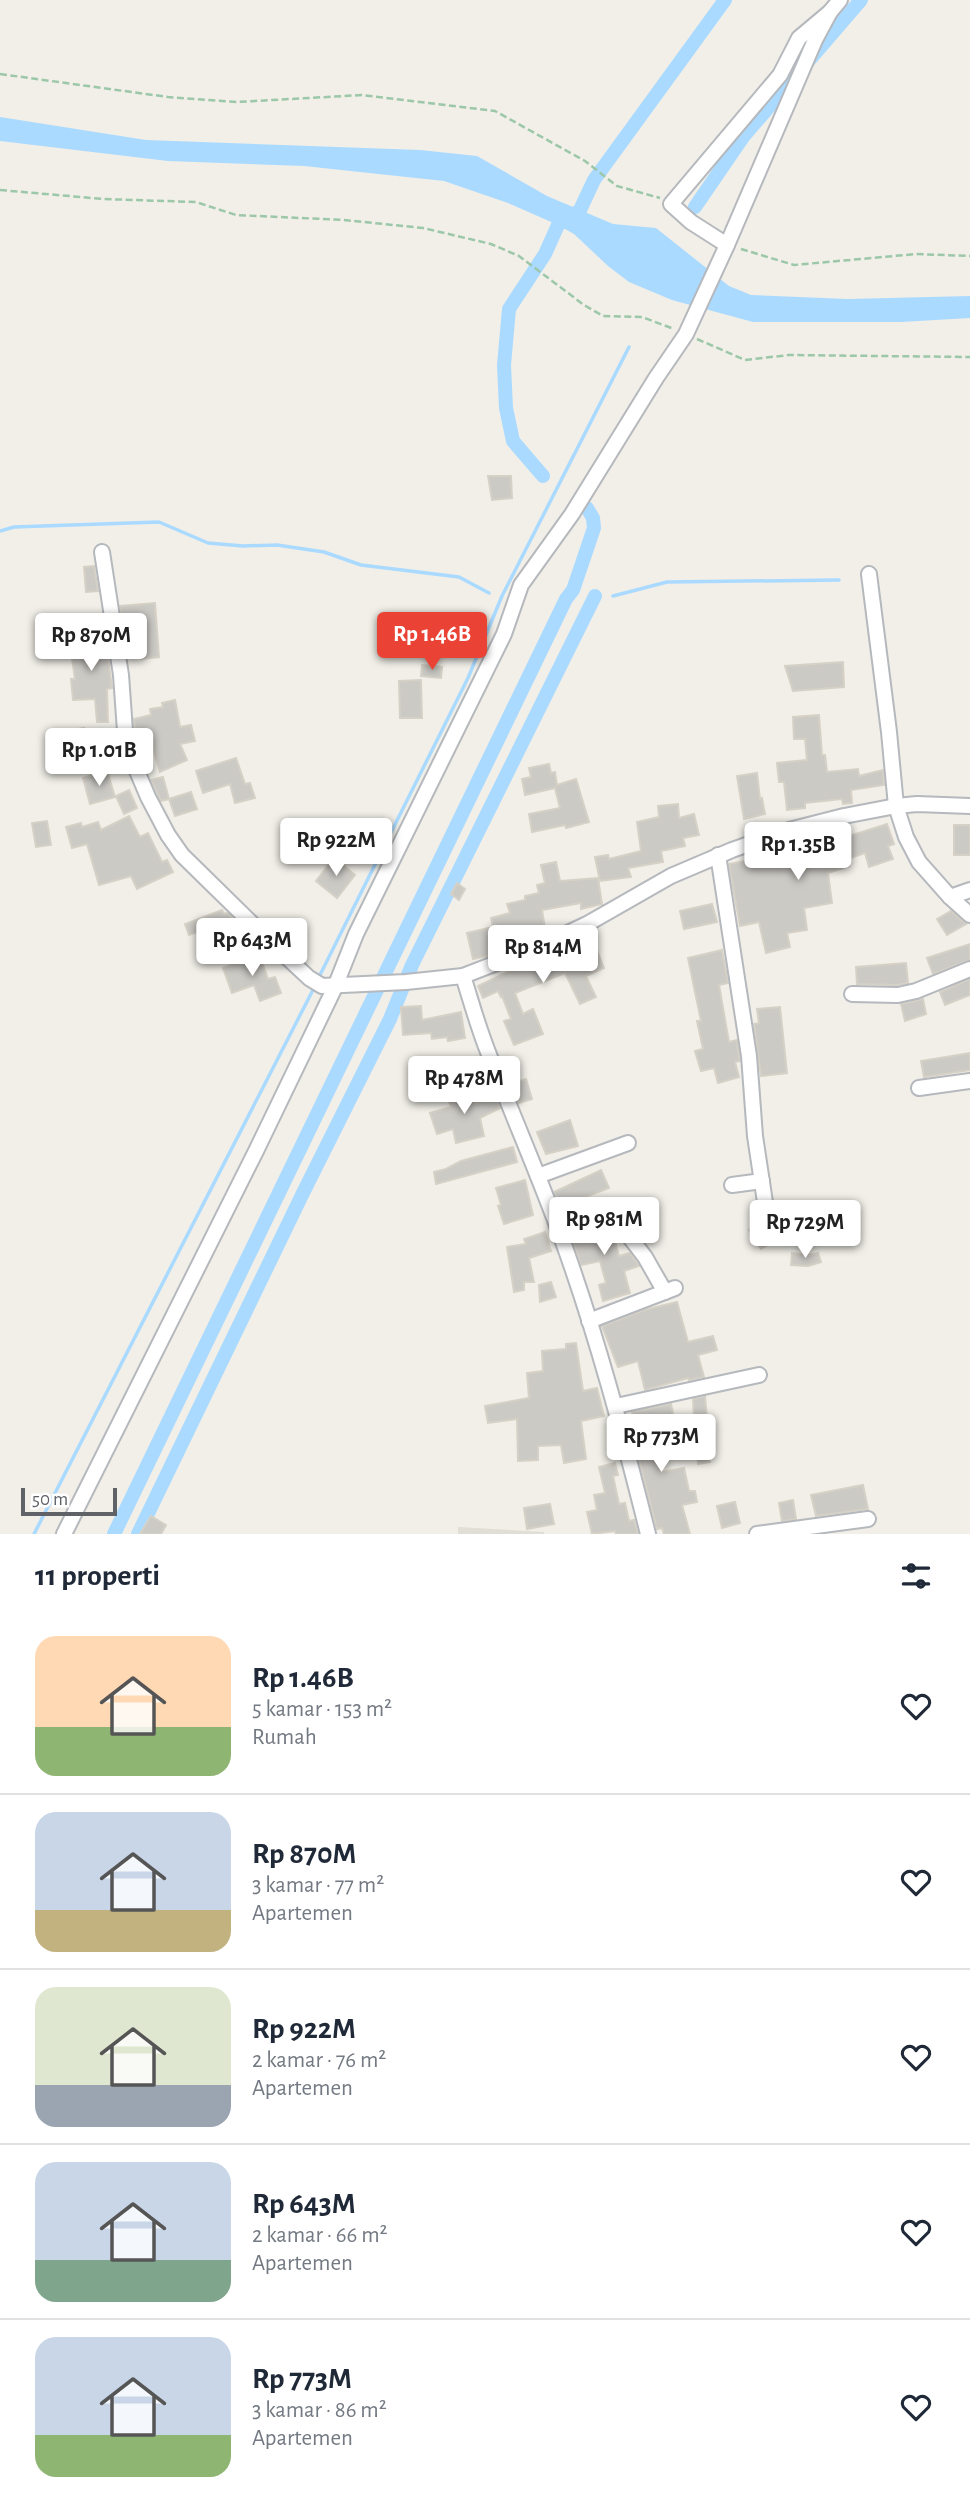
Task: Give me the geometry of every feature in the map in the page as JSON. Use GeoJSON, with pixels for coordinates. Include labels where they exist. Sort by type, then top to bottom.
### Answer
{"type":"FeatureCollection","features":[{"type":"Feature","properties":{"kind":"street"},"geometry":{"type":"LineString","coordinates":[[725,251],[671,204],[780,75],[799,38],[840,0]]}},
{"type":"Feature","properties":{"kind":"street"},"geometry":{"type":"LineString","coordinates":[[64,1534],[256,1152],[329,986],[504,634],[522,585],[591,485],[629,419],[686,334],[725,251],[815,40],[830,12]]}},
{"type":"Feature","properties":{"kind":"street"},"geometry":{"type":"LineString","coordinates":[[102,552],[121,676],[126,745],[148,797],[182,855],[309,978],[329,986],[463,976],[538,947],[587,924],[671,876],[718,855],[789,830],[895,806],[970,806]]}},
{"type":"Feature","properties":{"kind":"street"},"geometry":{"type":"LineString","coordinates":[[869,574],[890,732],[895,806],[906,837],[919,862],[950,898],[970,915]]}},
{"type":"Feature","properties":{"kind":"street"},"geometry":{"type":"LineString","coordinates":[[718,855],[749,1056],[755,1136],[768,1222]]}},
{"type":"Feature","properties":{"kind":"street"},"geometry":{"type":"LineString","coordinates":[[950,898],[970,890]]}},
{"type":"Feature","properties":{"kind":"street"},"geometry":{"type":"LineString","coordinates":[[852,994],[898,995],[916,991],[970,970]]}},
{"type":"Feature","properties":{"kind":"street"},"geometry":{"type":"LineString","coordinates":[[463,976],[488,1051],[557,1225],[589,1321],[616,1406],[648,1534]]}},
{"type":"Feature","properties":{"kind":"street"},"geometry":{"type":"LineString","coordinates":[[919,1088],[970,1081]]}},
{"type":"Feature","properties":{"kind":"street"},"geometry":{"type":"LineString","coordinates":[[538,1176],[628,1143]]}},
{"type":"Feature","properties":{"kind":"street"},"geometry":{"type":"LineString","coordinates":[[732,1185],[762,1181]]}},
{"type":"Feature","properties":{"kind":"street"},"geometry":{"type":"LineString","coordinates":[[557,1225],[592,1210],[603,1210],[612,1214],[670,1290],[589,1321]]}},
{"type":"Feature","properties":{"kind":"street"},"geometry":{"type":"LineString","coordinates":[[616,1406],[759,1375]]}},
{"type":"Feature","properties":{"kind":"street"},"geometry":{"type":"LineString","coordinates":[[757,1534],[791,1528],[819,1530],[868,1519]]}},
{"type":"Feature","properties":{"kind":"path"},"geometry":{"type":"LineString","coordinates":[[0,75],[155,95],[237,102],[362,95],[495,111],[585,162],[617,186],[656,196],[671,204]]}},
{"type":"Feature","properties":{"kind":"path"},"geometry":{"type":"LineString","coordinates":[[0,190],[103,199],[196,202],[236,215],[344,220],[423,228],[491,244],[519,256],[584,305],[604,316],[642,317],[745,360],[789,355],[970,358]]}},
{"type":"Feature","properties":{"kind":"path"},"geometry":{"type":"LineString","coordinates":[[725,251],[760,253],[794,265],[916,254],[970,256]]}},
{"type":"Feature","properties":{"kind":"shaded area"},"geometry":{"type":"Polygon","coordinates":[[[458,1527],[544,1532],[544,1534],[458,1534],[458,1527]]]}},
{"type":"Feature","properties":{"kind":"water"},"geometry":{"type":"Polygon","coordinates":[[[0,117],[146,140],[420,150],[477,156],[547,196],[613,224],[656,228],[729,286],[751,295],[848,299],[970,296],[970,318],[901,322],[753,322],[672,300],[629,282],[574,234],[558,225],[508,203],[444,181],[304,166],[168,161],[0,141],[0,117]]]}},
{"type":"Feature","properties":{"kind":"building"},"geometry":{"type":"Polygon","coordinates":[[[488,476],[511,476],[512,498],[492,500],[488,476]]]}},
{"type":"Feature","properties":{"kind":"building"},"geometry":{"type":"Polygon","coordinates":[[[94,566],[98,591],[86,592],[84,567],[94,566]]]}},
{"type":"Feature","properties":{"kind":"building"},"geometry":{"type":"Polygon","coordinates":[[[155,603],[159,657],[141,659],[140,655],[128,655],[120,606],[155,603]]]}},
{"type":"Feature","properties":{"kind":"building"},"geometry":{"type":"Polygon","coordinates":[[[105,635],[112,688],[107,689],[108,722],[97,722],[95,699],[73,700],[71,679],[75,679],[69,638],[87,636],[87,639],[105,635]]]}},
{"type":"Feature","properties":{"kind":"building"},"geometry":{"type":"Polygon","coordinates":[[[843,662],[844,687],[793,691],[785,666],[843,662]]]}},
{"type":"Feature","properties":{"kind":"building"},"geometry":{"type":"Polygon","coordinates":[[[422,665],[442,667],[441,678],[421,676],[422,665]]]}},
{"type":"Feature","properties":{"kind":"building"},"geometry":{"type":"Polygon","coordinates":[[[421,680],[422,718],[400,718],[399,681],[421,680]]]}},
{"type":"Feature","properties":{"kind":"building"},"geometry":{"type":"Polygon","coordinates":[[[175,700],[180,727],[191,725],[195,741],[180,744],[187,760],[160,772],[152,746],[138,749],[134,719],[151,715],[150,709],[163,707],[162,703],[175,700]]]}},
{"type":"Feature","properties":{"kind":"building"},"geometry":{"type":"Polygon","coordinates":[[[819,715],[822,755],[825,755],[827,772],[858,769],[859,776],[883,770],[884,785],[851,790],[852,803],[843,804],[842,799],[805,803],[805,808],[787,810],[784,782],[779,782],[777,763],[807,760],[805,739],[794,739],[793,717],[819,715]]]}},
{"type":"Feature","properties":{"kind":"building"},"geometry":{"type":"Polygon","coordinates":[[[84,728],[88,748],[65,752],[62,732],[84,728]]]}},
{"type":"Feature","properties":{"kind":"building"},"geometry":{"type":"Polygon","coordinates":[[[236,758],[245,784],[250,783],[255,798],[235,803],[230,784],[203,793],[196,771],[236,758]]]}},
{"type":"Feature","properties":{"kind":"building"},"geometry":{"type":"Polygon","coordinates":[[[549,764],[551,773],[555,772],[557,785],[576,779],[589,822],[532,832],[529,814],[560,808],[555,788],[525,795],[522,779],[531,777],[529,768],[549,764]]]}},
{"type":"Feature","properties":{"kind":"building"},"geometry":{"type":"Polygon","coordinates":[[[107,771],[115,797],[90,804],[83,778],[107,771]]]}},
{"type":"Feature","properties":{"kind":"building"},"geometry":{"type":"Polygon","coordinates":[[[757,773],[765,814],[744,819],[737,776],[757,773]]]}},
{"type":"Feature","properties":{"kind":"building"},"geometry":{"type":"Polygon","coordinates":[[[163,777],[169,799],[161,801],[151,780],[163,777]]]}},
{"type":"Feature","properties":{"kind":"building"},"geometry":{"type":"Polygon","coordinates":[[[129,790],[137,808],[124,814],[116,796],[129,790]]]}},
{"type":"Feature","properties":{"kind":"building"},"geometry":{"type":"Polygon","coordinates":[[[191,792],[197,809],[175,816],[169,799],[191,792]]]}},
{"type":"Feature","properties":{"kind":"building"},"geometry":{"type":"Polygon","coordinates":[[[678,804],[679,818],[694,814],[699,835],[683,838],[685,846],[661,851],[663,862],[628,868],[631,877],[600,881],[595,857],[608,855],[609,859],[641,851],[637,822],[659,817],[658,806],[678,804]]]}},
{"type":"Feature","properties":{"kind":"building"},"geometry":{"type":"Polygon","coordinates":[[[129,816],[140,837],[148,833],[162,862],[167,860],[173,872],[137,889],[131,876],[99,885],[87,844],[72,848],[66,827],[81,823],[82,827],[98,822],[101,830],[129,816]]]}},
{"type":"Feature","properties":{"kind":"building"},"geometry":{"type":"Polygon","coordinates":[[[47,821],[51,845],[36,847],[32,823],[47,821]]]}},
{"type":"Feature","properties":{"kind":"building"},"geometry":{"type":"Polygon","coordinates":[[[887,824],[894,844],[888,846],[893,859],[869,867],[865,853],[847,859],[849,866],[828,873],[832,903],[804,908],[807,930],[787,933],[790,947],[766,953],[759,922],[740,926],[729,864],[750,860],[748,855],[772,846],[774,856],[789,854],[790,859],[825,852],[819,832],[836,828],[840,839],[887,824]]]}},
{"type":"Feature","properties":{"kind":"building"},"geometry":{"type":"Polygon","coordinates":[[[954,825],[970,825],[970,855],[954,855],[954,825]]]}},
{"type":"Feature","properties":{"kind":"building"},"geometry":{"type":"Polygon","coordinates":[[[334,858],[355,875],[337,898],[316,881],[334,858]]]}},
{"type":"Feature","properties":{"kind":"building"},"geometry":{"type":"Polygon","coordinates":[[[556,862],[560,881],[598,878],[602,904],[581,909],[581,903],[542,910],[545,928],[512,936],[513,940],[489,946],[491,955],[473,959],[467,933],[493,927],[491,918],[510,913],[507,904],[539,893],[537,885],[545,883],[541,865],[556,862]]]}},
{"type":"Feature","properties":{"kind":"building"},"geometry":{"type":"Polygon","coordinates":[[[457,883],[465,889],[459,900],[451,894],[457,883]]]}},
{"type":"Feature","properties":{"kind":"building"},"geometry":{"type":"Polygon","coordinates":[[[712,904],[717,922],[684,929],[680,911],[712,904]]]}},
{"type":"Feature","properties":{"kind":"building"},"geometry":{"type":"Polygon","coordinates":[[[222,910],[224,914],[230,915],[240,942],[213,949],[208,928],[189,935],[185,924],[222,910]]]}},
{"type":"Feature","properties":{"kind":"building"},"geometry":{"type":"Polygon","coordinates":[[[951,911],[966,924],[947,935],[937,919],[951,911]]]}},
{"type":"Feature","properties":{"kind":"building"},"geometry":{"type":"Polygon","coordinates":[[[572,943],[575,951],[594,943],[604,968],[586,976],[596,997],[580,1004],[565,973],[515,993],[523,1014],[533,1009],[543,1034],[514,1045],[504,1021],[511,1019],[502,996],[498,991],[483,998],[478,986],[560,952],[559,949],[572,943]]]}},
{"type":"Feature","properties":{"kind":"building"},"geometry":{"type":"Polygon","coordinates":[[[970,944],[970,960],[933,974],[927,958],[970,944]]]}},
{"type":"Feature","properties":{"kind":"building"},"geometry":{"type":"Polygon","coordinates":[[[722,950],[728,983],[719,985],[729,1042],[737,1040],[740,1061],[735,1062],[739,1077],[718,1083],[714,1068],[701,1071],[695,1051],[703,1049],[697,1021],[701,1021],[688,958],[722,950]]]}},
{"type":"Feature","properties":{"kind":"building"},"geometry":{"type":"Polygon","coordinates":[[[259,954],[268,979],[275,977],[281,993],[260,1001],[254,985],[232,993],[223,968],[259,954]]]}},
{"type":"Feature","properties":{"kind":"building"},"geometry":{"type":"Polygon","coordinates":[[[906,963],[908,983],[857,984],[856,967],[906,963]]]}},
{"type":"Feature","properties":{"kind":"building"},"geometry":{"type":"Polygon","coordinates":[[[970,979],[970,995],[945,1005],[940,992],[970,979]]]}},
{"type":"Feature","properties":{"kind":"building"},"geometry":{"type":"Polygon","coordinates":[[[923,999],[926,1014],[905,1021],[901,1004],[923,999]]]}},
{"type":"Feature","properties":{"kind":"building"},"geometry":{"type":"Polygon","coordinates":[[[421,1006],[422,1020],[461,1012],[465,1038],[448,1041],[447,1037],[432,1039],[431,1033],[403,1035],[401,1007],[421,1006]]]}},
{"type":"Feature","properties":{"kind":"building"},"geometry":{"type":"Polygon","coordinates":[[[780,1007],[787,1073],[761,1076],[754,1024],[759,1023],[757,1009],[780,1007]]]}},
{"type":"Feature","properties":{"kind":"building"},"geometry":{"type":"Polygon","coordinates":[[[970,1053],[970,1070],[924,1077],[921,1061],[970,1053]]]}},
{"type":"Feature","properties":{"kind":"building"},"geometry":{"type":"Polygon","coordinates":[[[526,1079],[532,1099],[519,1103],[511,1084],[526,1079]]]}},
{"type":"Feature","properties":{"kind":"building"},"geometry":{"type":"Polygon","coordinates":[[[470,1090],[475,1104],[494,1094],[500,1108],[480,1118],[484,1136],[456,1143],[453,1129],[437,1134],[430,1113],[451,1107],[448,1099],[470,1090]]]}},
{"type":"Feature","properties":{"kind":"building"},"geometry":{"type":"Polygon","coordinates":[[[570,1120],[578,1146],[546,1154],[537,1132],[570,1120]]]}},
{"type":"Feature","properties":{"kind":"building"},"geometry":{"type":"Polygon","coordinates":[[[513,1147],[517,1162],[436,1184],[434,1172],[461,1161],[513,1147]]]}},
{"type":"Feature","properties":{"kind":"building"},"geometry":{"type":"Polygon","coordinates":[[[601,1170],[609,1188],[560,1207],[554,1192],[601,1170]]]}},
{"type":"Feature","properties":{"kind":"building"},"geometry":{"type":"Polygon","coordinates":[[[525,1180],[533,1215],[504,1224],[496,1188],[525,1180]]]}},
{"type":"Feature","properties":{"kind":"building"},"geometry":{"type":"Polygon","coordinates":[[[601,1220],[606,1222],[615,1234],[619,1256],[630,1253],[639,1266],[624,1271],[630,1293],[603,1301],[599,1285],[606,1283],[600,1261],[581,1265],[569,1230],[601,1220]]]}},
{"type":"Feature","properties":{"kind":"building"},"geometry":{"type":"Polygon","coordinates":[[[759,1224],[768,1231],[774,1241],[761,1249],[749,1230],[759,1224]]]}},
{"type":"Feature","properties":{"kind":"building"},"geometry":{"type":"Polygon","coordinates":[[[545,1232],[551,1251],[529,1258],[534,1282],[524,1282],[524,1290],[514,1292],[507,1247],[526,1244],[524,1239],[545,1232]]]}},
{"type":"Feature","properties":{"kind":"building"},"geometry":{"type":"Polygon","coordinates":[[[792,1253],[818,1253],[821,1262],[808,1266],[791,1265],[792,1253]]]}},
{"type":"Feature","properties":{"kind":"building"},"geometry":{"type":"Polygon","coordinates":[[[551,1282],[556,1297],[540,1302],[539,1285],[551,1282]]]}},
{"type":"Feature","properties":{"kind":"building"},"geometry":{"type":"Polygon","coordinates":[[[677,1302],[688,1342],[713,1336],[717,1350],[698,1355],[704,1377],[688,1378],[645,1390],[638,1361],[618,1367],[602,1326],[644,1310],[677,1302]]]}},
{"type":"Feature","properties":{"kind":"building"},"geometry":{"type":"Polygon","coordinates":[[[576,1343],[583,1391],[597,1388],[604,1416],[581,1421],[586,1459],[564,1463],[561,1445],[538,1446],[538,1460],[518,1461],[517,1419],[488,1423],[485,1406],[529,1398],[527,1373],[543,1371],[542,1351],[566,1349],[566,1344],[576,1343]]]}},
{"type":"Feature","properties":{"kind":"building"},"geometry":{"type":"Polygon","coordinates":[[[705,1396],[707,1418],[694,1419],[693,1399],[705,1396]]]}},
{"type":"Feature","properties":{"kind":"building"},"geometry":{"type":"Polygon","coordinates":[[[671,1404],[674,1418],[657,1421],[660,1436],[654,1438],[662,1472],[684,1468],[689,1491],[695,1491],[697,1502],[682,1505],[690,1534],[664,1534],[662,1528],[657,1529],[631,1428],[635,1427],[632,1412],[671,1404]]]}},
{"type":"Feature","properties":{"kind":"building"},"geometry":{"type":"Polygon","coordinates":[[[706,1437],[710,1462],[698,1464],[696,1438],[706,1437]]]}},
{"type":"Feature","properties":{"kind":"building"},"geometry":{"type":"Polygon","coordinates":[[[615,1463],[618,1475],[613,1476],[619,1504],[625,1503],[629,1521],[634,1520],[638,1534],[616,1534],[615,1531],[592,1534],[587,1512],[597,1510],[594,1495],[605,1493],[599,1467],[615,1463]]]}},
{"type":"Feature","properties":{"kind":"building"},"geometry":{"type":"Polygon","coordinates":[[[863,1485],[868,1509],[816,1516],[811,1495],[863,1485]]]}},
{"type":"Feature","properties":{"kind":"building"},"geometry":{"type":"Polygon","coordinates":[[[793,1500],[796,1519],[782,1521],[779,1503],[793,1500]]]}},
{"type":"Feature","properties":{"kind":"building"},"geometry":{"type":"Polygon","coordinates":[[[735,1502],[740,1523],[722,1528],[717,1506],[735,1502]]]}},
{"type":"Feature","properties":{"kind":"building"},"geometry":{"type":"Polygon","coordinates":[[[550,1504],[554,1524],[527,1529],[524,1508],[550,1504]]]}},
{"type":"Feature","properties":{"kind":"building"},"geometry":{"type":"Polygon","coordinates":[[[151,1516],[166,1525],[161,1534],[140,1534],[151,1516]]]}},
{"type":"Feature","properties":{"kind":"waterway"},"geometry":{"type":"LineString","coordinates":[[543,476],[513,441],[506,408],[504,365],[509,309],[545,254],[558,225],[580,210],[594,180],[725,0]]}},
{"type":"Feature","properties":{"kind":"waterway"},"geometry":{"type":"LineString","coordinates":[[695,207],[743,137],[861,0]]}},
{"type":"Feature","properties":{"kind":"waterway"},"geometry":{"type":"LineString","coordinates":[[318,979],[468,678],[502,596],[629,347]]}},
{"type":"Feature","properties":{"kind":"waterway"},"geometry":{"type":"LineString","coordinates":[[114,1534],[566,599],[573,590],[594,528],[593,518],[587,508]]}},
{"type":"Feature","properties":{"kind":"waterway"},"geometry":{"type":"LineString","coordinates":[[0,531],[14,527],[159,522],[208,543],[277,545],[324,552],[361,565],[459,577],[489,593]]}},
{"type":"Feature","properties":{"kind":"waterway"},"geometry":{"type":"LineString","coordinates":[[613,596],[667,582],[839,580]]}},
{"type":"Feature","properties":{"kind":"waterway"},"geometry":{"type":"LineString","coordinates":[[138,1534],[390,1019],[412,965],[595,596]]}},
{"type":"Feature","properties":{"kind":"waterway"},"geometry":{"type":"LineString","coordinates":[[34,1534],[315,986]]}}]}
